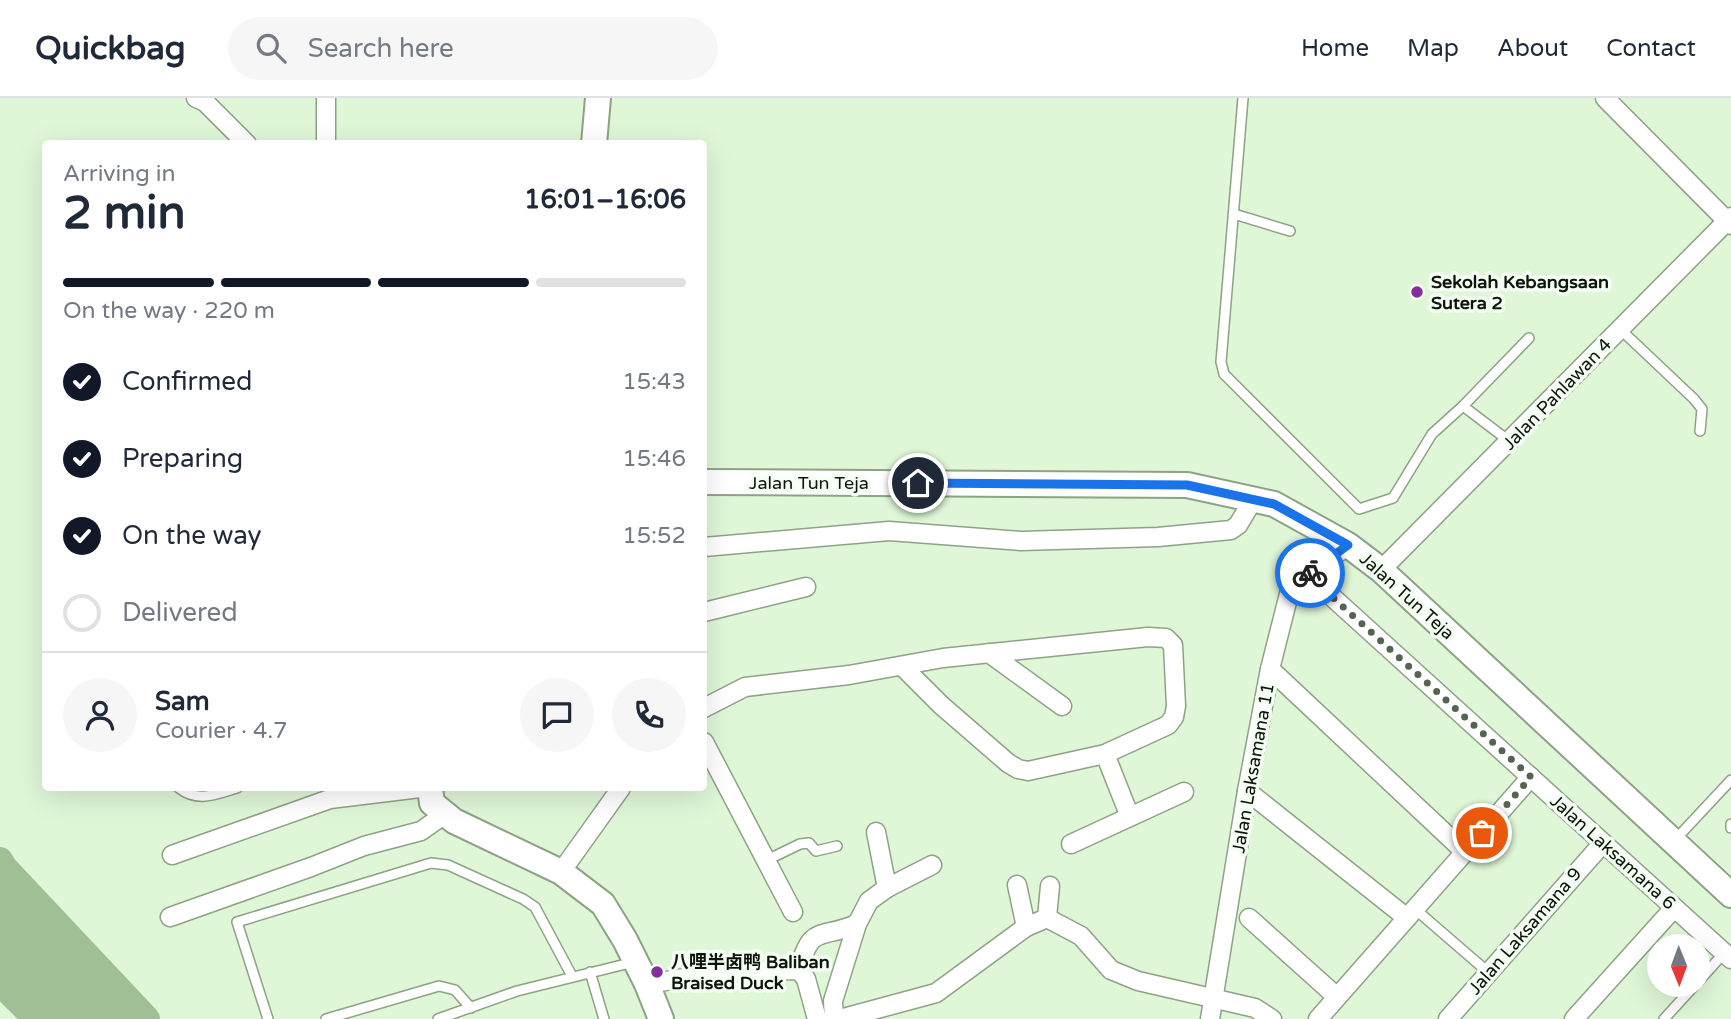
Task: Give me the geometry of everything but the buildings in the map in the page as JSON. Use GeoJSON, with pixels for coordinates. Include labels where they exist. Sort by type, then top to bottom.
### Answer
{"type":"FeatureCollection","features":[{"type":"Feature","properties":{"kind":"street"},"geometry":{"type":"LineString","coordinates":[[326,98],[326,140]]}},
{"type":"Feature","properties":{"kind":"street"},"geometry":{"type":"LineString","coordinates":[[594,140],[598,98]]}},
{"type":"Feature","properties":{"kind":"street"},"geometry":{"type":"LineString","coordinates":[[1605,98],[1730,221]]}},
{"type":"Feature","properties":{"kind":"street"},"geometry":{"type":"LineString","coordinates":[[202,99],[243,140]]}},
{"type":"Feature","properties":{"kind":"street","name":"Jalan Pahlawan 4"},"geometry":{"type":"LineString","coordinates":[[1381,570],[1730,221]]}},
{"type":"Feature","properties":{"kind":"street","name":"Jalan Tun Teja"},"geometry":{"type":"LineString","coordinates":[[707,482],[1187,485],[1274,504],[1348,545],[1381,570],[1731,895]]}},
{"type":"Feature","properties":{"kind":"street"},"geometry":{"type":"LineString","coordinates":[[707,547],[890,531],[1021,541],[1158,537],[1231,530],[1238,526],[1253,500]]}},
{"type":"Feature","properties":{"kind":"street","name":"Jalan Laksamana 11"},"geometry":{"type":"LineString","coordinates":[[1210,1019],[1247,791],[1270,669],[1289,594],[1308,575],[1348,545]]}},
{"type":"Feature","properties":{"kind":"street","name":"Jalan Laksamana 6"},"geometry":{"type":"LineString","coordinates":[[1308,575],[1728,956]]}},
{"type":"Feature","properties":{"kind":"street"},"geometry":{"type":"LineString","coordinates":[[707,611],[806,587]]}},
{"type":"Feature","properties":{"kind":"street"},"geometry":{"type":"LineString","coordinates":[[707,706],[745,687],[849,675],[943,658],[1148,637],[1169,640],[1173,649],[1176,706],[1172,722],[1105,754],[1037,770],[1018,769],[941,705],[901,666]]}},
{"type":"Feature","properties":{"kind":"street"},"geometry":{"type":"LineString","coordinates":[[989,653],[1062,706]]}},
{"type":"Feature","properties":{"kind":"street"},"geometry":{"type":"LineString","coordinates":[[1270,669],[1465,852]]}},
{"type":"Feature","properties":{"kind":"street"},"geometry":{"type":"LineString","coordinates":[[707,748],[793,912]]}},
{"type":"Feature","properties":{"kind":"street"},"geometry":{"type":"LineString","coordinates":[[1105,754],[1130,817]]}},
{"type":"Feature","properties":{"kind":"street"},"geometry":{"type":"LineString","coordinates":[[1318,1019],[1531,777]]}},
{"type":"Feature","properties":{"kind":"street"},"geometry":{"type":"LineString","coordinates":[[172,855],[330,799],[395,791]]}},
{"type":"Feature","properties":{"kind":"street"},"geometry":{"type":"LineString","coordinates":[[430,791],[432,803],[454,821],[561,872],[603,904],[647,984],[662,1019]]}},
{"type":"Feature","properties":{"kind":"street"},"geometry":{"type":"LineString","coordinates":[[561,872],[619,791]]}},
{"type":"Feature","properties":{"kind":"street"},"geometry":{"type":"LineString","coordinates":[[1247,791],[1411,914]]}},
{"type":"Feature","properties":{"kind":"street"},"geometry":{"type":"LineString","coordinates":[[1071,844],[1184,792]]}},
{"type":"Feature","properties":{"kind":"street"},"geometry":{"type":"LineString","coordinates":[[170,917],[364,846],[421,831],[445,814]]}},
{"type":"Feature","properties":{"kind":"street"},"geometry":{"type":"LineString","coordinates":[[876,832],[887,888]]}},
{"type":"Feature","properties":{"kind":"street","name":"Jalan Laksamana 9"},"geometry":{"type":"LineString","coordinates":[[1448,1019],[1603,843]]}},
{"type":"Feature","properties":{"kind":"street"},"geometry":{"type":"LineString","coordinates":[[834,1019],[833,1001],[857,924],[869,901],[887,888],[932,865]]}},
{"type":"Feature","properties":{"kind":"street"},"geometry":{"type":"LineString","coordinates":[[1017,885],[1026,926]]}},
{"type":"Feature","properties":{"kind":"street"},"geometry":{"type":"LineString","coordinates":[[1047,918],[1050,886]]}},
{"type":"Feature","properties":{"kind":"street"},"geometry":{"type":"LineString","coordinates":[[1574,1019],[1674,908]]}},
{"type":"Feature","properties":{"kind":"street"},"geometry":{"type":"LineString","coordinates":[[840,1019],[936,993],[1026,926],[1047,918],[1081,936],[1111,970],[1138,981],[1255,1008],[1272,1019]]}},
{"type":"Feature","properties":{"kind":"street"},"geometry":{"type":"LineString","coordinates":[[1250,918],[1337,997]]}},
{"type":"Feature","properties":{"kind":"street"},"geometry":{"type":"LineString","coordinates":[[799,970],[805,948],[812,939],[857,924]]}},
{"type":"Feature","properties":{"kind":"street"},"geometry":{"type":"LineString","coordinates":[[647,984],[722,972],[799,970]]}},
{"type":"Feature","properties":{"kind":"street"},"geometry":{"type":"LineString","coordinates":[[799,970],[806,979],[817,1019]]}},
{"type":"Feature","properties":{"kind":"lane"},"geometry":{"type":"LineString","coordinates":[[1243,98],[1221,362],[1224,374],[1359,509],[1393,498],[1432,434],[1529,338]]}},
{"type":"Feature","properties":{"kind":"lane"},"geometry":{"type":"LineString","coordinates":[[1234,214],[1290,231]]}},
{"type":"Feature","properties":{"kind":"lane"},"geometry":{"type":"LineString","coordinates":[[1620,329],[1702,409],[1700,431]]}},
{"type":"Feature","properties":{"kind":"lane"},"geometry":{"type":"LineString","coordinates":[[1463,406],[1510,442]]}},
{"type":"Feature","properties":{"kind":"lane"},"geometry":{"type":"LineString","coordinates":[[1673,841],[1731,780]]}},
{"type":"Feature","properties":{"kind":"lane"},"geometry":{"type":"LineString","coordinates":[[183,791],[204,798],[227,791]]}},
{"type":"Feature","properties":{"kind":"lane"},"geometry":{"type":"LineString","coordinates":[[766,860],[800,844],[809,843],[816,851],[837,846]]}},
{"type":"Feature","properties":{"kind":"lane"},"geometry":{"type":"LineString","coordinates":[[268,1019],[237,922],[431,863],[447,865],[535,907],[572,976]]}},
{"type":"Feature","properties":{"kind":"lane"},"geometry":{"type":"LineString","coordinates":[[1411,914],[1489,973]]}},
{"type":"Feature","properties":{"kind":"lane"},"geometry":{"type":"LineString","coordinates":[[1710,972],[1728,956]]}},
{"type":"Feature","properties":{"kind":"lane"},"geometry":{"type":"LineString","coordinates":[[438,1019],[517,991],[635,961]]}},
{"type":"Feature","properties":{"kind":"lane"},"geometry":{"type":"LineString","coordinates":[[590,972],[604,1019]]}},
{"type":"Feature","properties":{"kind":"lane"},"geometry":{"type":"LineString","coordinates":[[326,1019],[439,986],[454,990],[471,1008]]}},
{"type":"Feature","properties":{"kind":"lane"},"geometry":{"type":"LineString","coordinates":[[1664,1019],[1683,998]]}},
{"type":"Feature","properties":{"kind":"shaded area"},"geometry":{"type":"Polygon","coordinates":[[[0,860],[147,1019],[36,1019],[0,983],[0,860]]]}},
{"type":"Feature","properties":{"kind":"waterway"},"geometry":{"type":"LineString","coordinates":[[0,860],[147,1019]]}},
{"type":"Feature","properties":{"kind":"waterway"},"geometry":{"type":"LineString","coordinates":[[0,983],[36,1019]]}},
{"type":"Feature","properties":{"kind":"way so far"},"geometry":{"type":"LineString","coordinates":[[1310,573],[1308,575],[1531,777],[1482,833]]}},
{"type":"Feature","properties":{"kind":"place","name":"Sekolah Kebangsaan Sutera 2"},"geometry":{"type":"Point","coordinates":[1417,292]}},
{"type":"Feature","properties":{"kind":"place","name":"八哩半卤鸭 Baliban Braised Duck"},"geometry":{"type":"Point","coordinates":[657,972]}},
{"type":"Feature","properties":{"kind":"route"},"geometry":{"type":"LineString","coordinates":[[918,483],[1187,485],[1274,504],[1348,545],[1310,573]]}}]}
